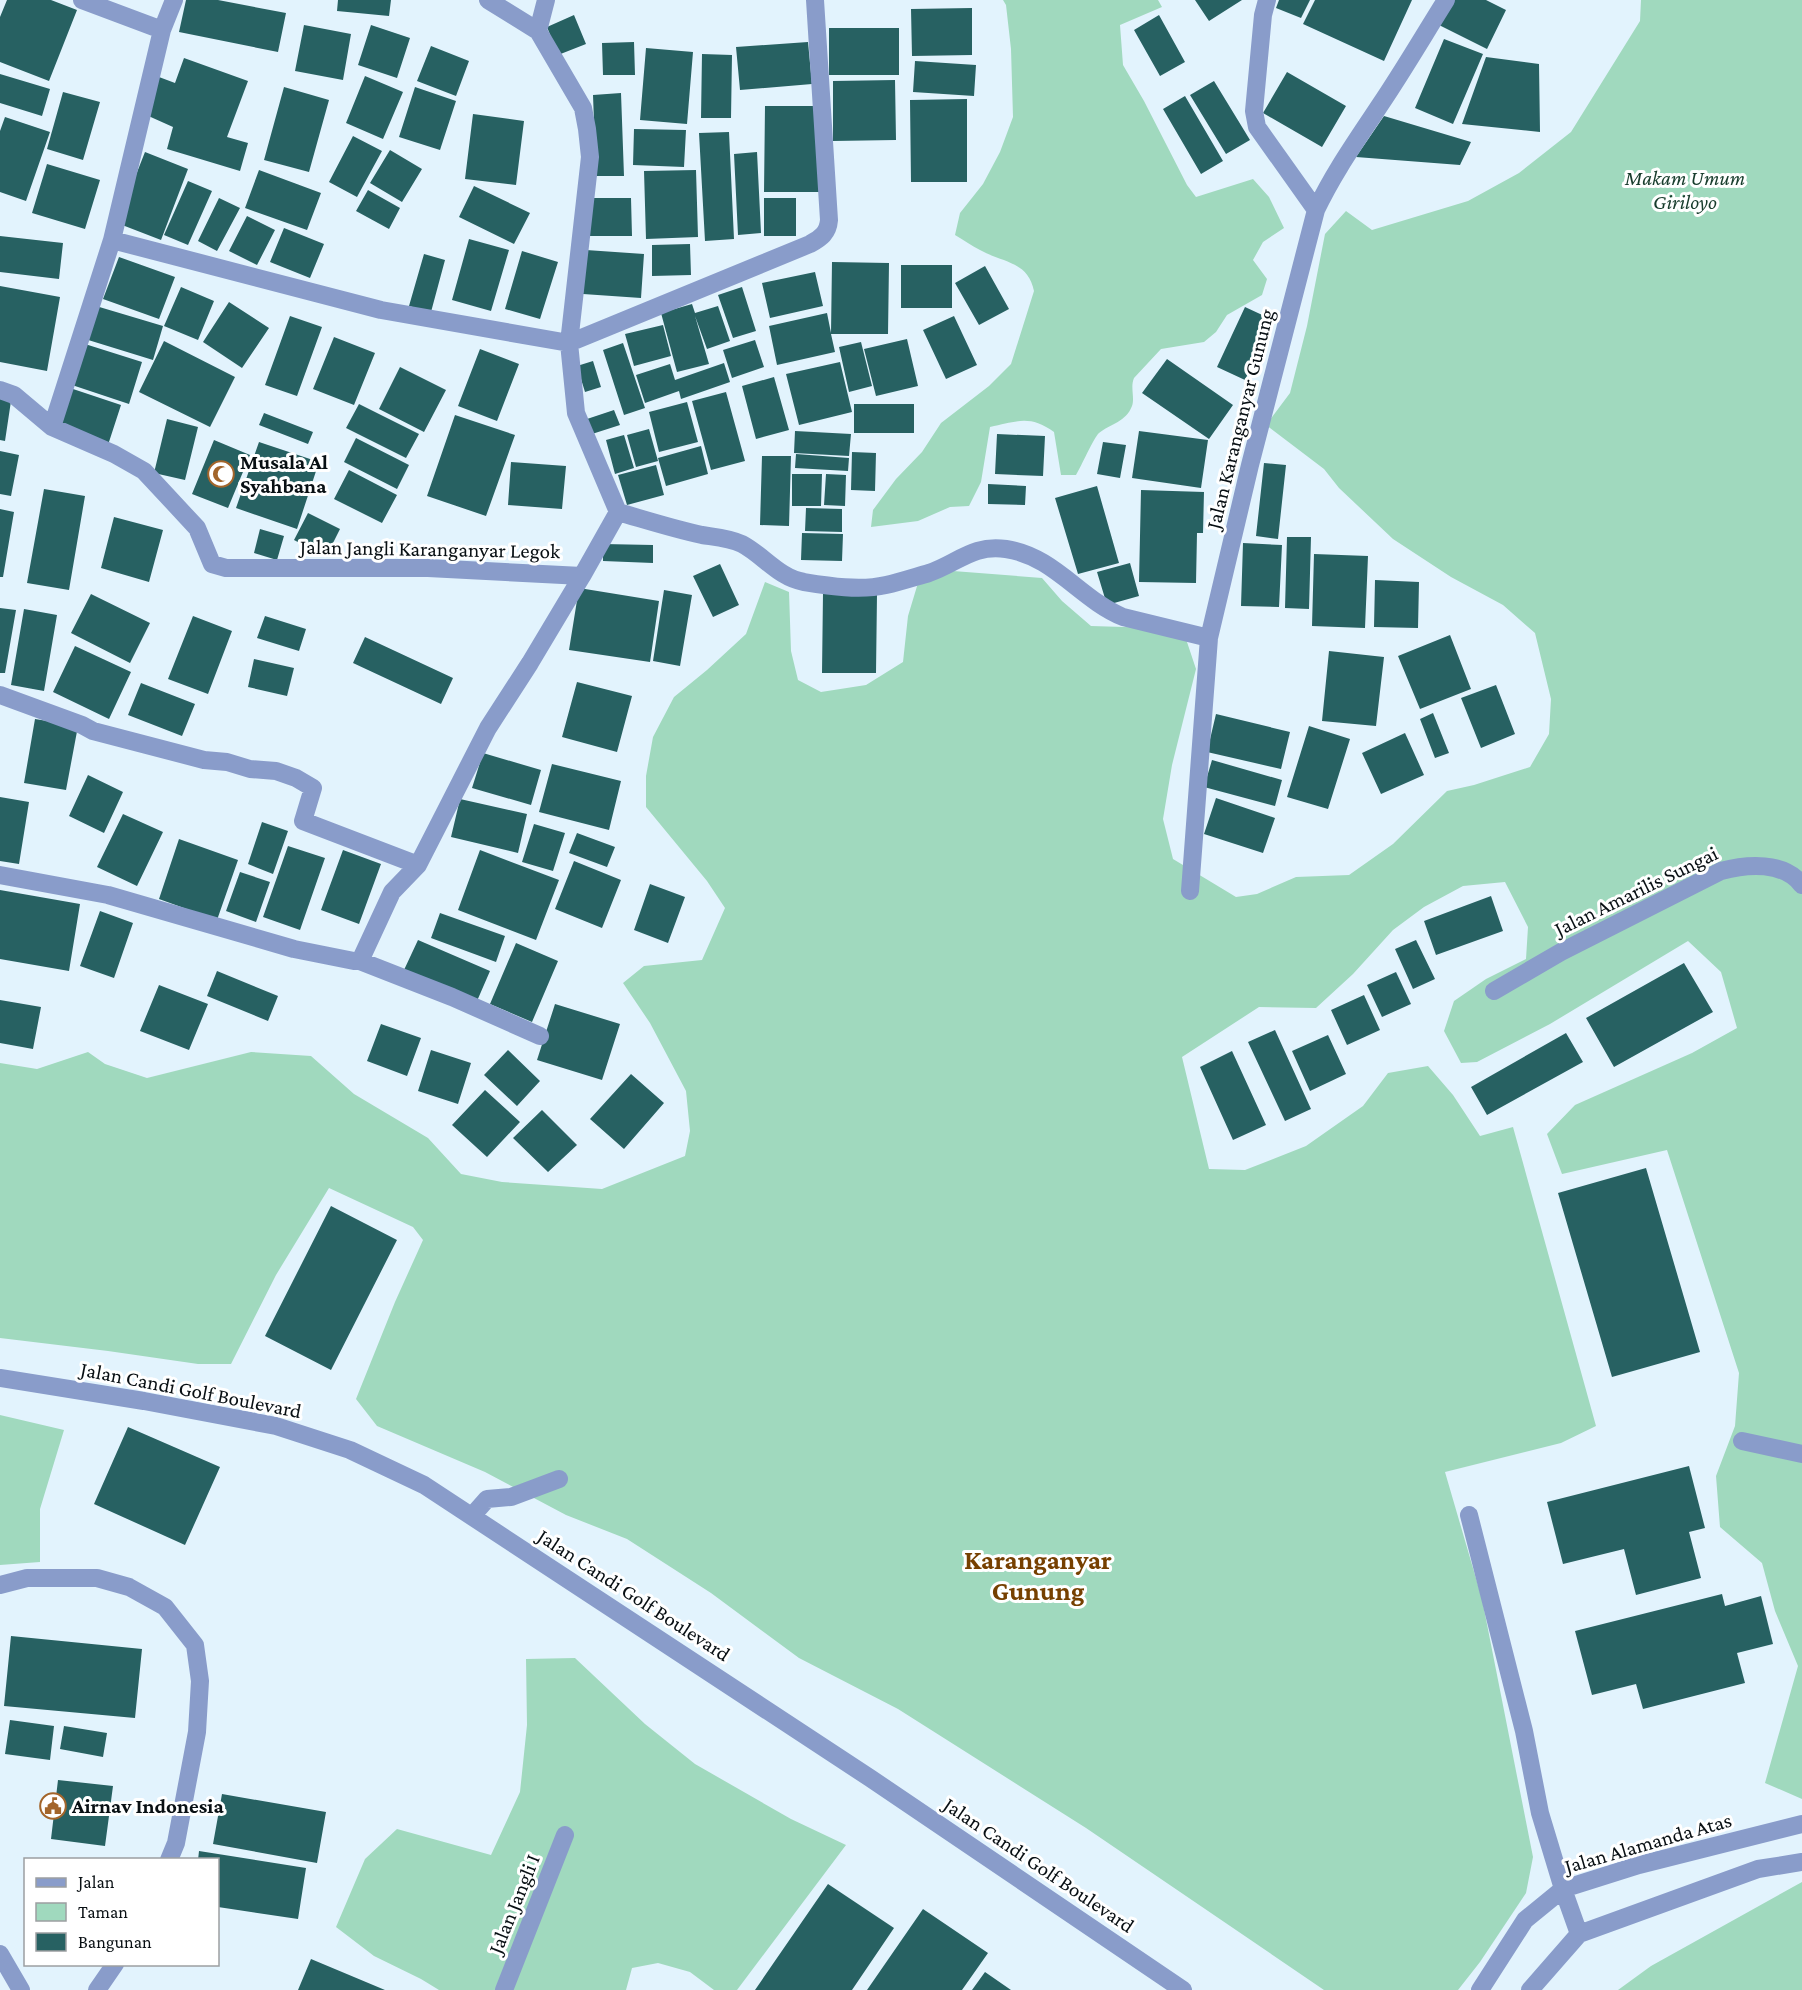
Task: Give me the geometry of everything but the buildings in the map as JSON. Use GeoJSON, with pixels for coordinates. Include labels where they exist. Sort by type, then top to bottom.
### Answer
{"type":"FeatureCollection","features":[{"type":"Feature","properties":{"kind":"street"},"geometry":{"type":"LineString","coordinates":[[82,0],[162,30]]}},
{"type":"Feature","properties":{"kind":"street"},"geometry":{"type":"LineString","coordinates":[[52,427],[112,240],[162,30],[174,0]]}},
{"type":"Feature","properties":{"kind":"street"},"geometry":{"type":"LineString","coordinates":[[488,0],[538,31],[583,108],[590,157],[570,343],[576,413],[618,512],[742,544],[778,571],[802,582],[863,588],[885,586],[933,572],[973,551],[986,548],[1007,549],[1035,558],[1110,612],[1209,638]]}},
{"type":"Feature","properties":{"kind":"street"},"geometry":{"type":"LineString","coordinates":[[538,31],[546,0]]}},
{"type":"Feature","properties":{"kind":"street"},"geometry":{"type":"LineString","coordinates":[[112,240],[381,310],[570,343],[810,244],[826,232],[829,220],[815,0]]}},
{"type":"Feature","properties":{"kind":"street"},"geometry":{"type":"LineString","coordinates":[[1267,0],[1263,15],[1254,111],[1257,127],[1316,210]]}},
{"type":"Feature","properties":{"kind":"street","name":"Jalan Karanganyar Gunung"},"geometry":{"type":"LineString","coordinates":[[1190,891],[1209,638],[1250,465],[1316,210],[1329,182],[1446,0]]}},
{"type":"Feature","properties":{"kind":"street","name":"Jalan Jangli Karanganyar Legok"},"geometry":{"type":"LineString","coordinates":[[0,390],[14,395],[52,427],[114,454],[144,471],[197,528],[212,564],[226,568],[428,568],[582,576],[618,512]]}},
{"type":"Feature","properties":{"kind":"street"},"geometry":{"type":"LineString","coordinates":[[360,961],[392,892],[418,865],[489,728],[582,576]]}},
{"type":"Feature","properties":{"kind":"street"},"geometry":{"type":"LineString","coordinates":[[0,695],[93,731],[204,760],[227,762],[250,769],[276,771],[296,778],[313,789],[303,821],[418,865]]}},
{"type":"Feature","properties":{"kind":"street","name":"Jalan Amarilis Sungai"},"geometry":{"type":"LineString","coordinates":[[1494,991],[1561,952],[1721,871],[1753,865],[1778,869],[1802,885]]}},
{"type":"Feature","properties":{"kind":"street"},"geometry":{"type":"LineString","coordinates":[[0,875],[108,895],[294,949],[360,961],[452,997],[540,1036]]}},
{"type":"Feature","properties":{"kind":"street","name":"Jalan Candi Golf Boulevard"},"geometry":{"type":"LineString","coordinates":[[0,1378],[144,1401],[276,1426],[350,1450],[424,1485],[870,1778],[1183,1990]]}},
{"type":"Feature","properties":{"kind":"street"},"geometry":{"type":"LineString","coordinates":[[1742,1441],[1802,1454]]}},
{"type":"Feature","properties":{"kind":"street"},"geometry":{"type":"LineString","coordinates":[[472,1516],[487,1499],[511,1497],[559,1479]]}},
{"type":"Feature","properties":{"kind":"street"},"geometry":{"type":"LineString","coordinates":[[1469,1515],[1524,1731],[1540,1813],[1579,1934]]}},
{"type":"Feature","properties":{"kind":"street"},"geometry":{"type":"LineString","coordinates":[[0,1585],[27,1578],[97,1578],[129,1587],[165,1607],[195,1645],[200,1681],[197,1732],[176,1843],[170,1858]]}},
{"type":"Feature","properties":{"kind":"street","name":"Jalan Alamanda Atas"},"geometry":{"type":"LineString","coordinates":[[1480,1990],[1526,1920],[1563,1889],[1639,1864],[1802,1824]]}},
{"type":"Feature","properties":{"kind":"street","name":"Jalan Jangli I"},"geometry":{"type":"LineString","coordinates":[[504,1990],[565,1835]]}},
{"type":"Feature","properties":{"kind":"street"},"geometry":{"type":"LineString","coordinates":[[1530,1990],[1579,1934],[1758,1869],[1802,1862]]}},
{"type":"Feature","properties":{"kind":"street"},"geometry":{"type":"LineString","coordinates":[[0,1954],[21,1990]]}},
{"type":"Feature","properties":{"kind":"street"},"geometry":{"type":"LineString","coordinates":[[97,1990],[114,1966]]}},
{"type":"Feature","properties":{"kind":"green space"},"geometry":{"type":"Polygon","coordinates":[[[1003,0],[1158,0],[1162,7],[1120,25],[1123,65],[1187,185],[1196,197],[1253,179],[1269,197],[1284,228],[1263,242],[1253,260],[1267,279],[1262,295],[1227,315],[1216,332],[1204,342],[1161,349],[1134,378],[1133,403],[1126,416],[1099,433],[1076,475],[1061,475],[1054,432],[1046,427],[1031,421],[1023,421],[990,427],[981,482],[969,506],[950,507],[918,521],[871,527],[873,510],[896,479],[922,452],[941,423],[989,386],[1011,364],[1034,291],[1031,281],[1020,268],[980,250],[955,235],[960,213],[983,184],[1000,152],[1013,117],[1011,49],[1006,5],[1003,0]]]}},
{"type":"Feature","properties":{"kind":"green space","name":"Makam Umum Giriloyo"},"geometry":{"type":"Polygon","coordinates":[[[1641,0],[1802,0],[1802,1799],[1765,1783],[1798,1666],[1775,1611],[1762,1563],[1720,1527],[1716,1476],[1735,1426],[1739,1373],[1667,1150],[1562,1174],[1547,1134],[1575,1105],[1692,1053],[1737,1028],[1721,972],[1688,941],[1550,1024],[1477,1062],[1461,1063],[1444,1031],[1454,1001],[1486,979],[1526,959],[1528,927],[1505,882],[1463,886],[1424,907],[1393,930],[1353,974],[1316,1008],[1259,1007],[1182,1057],[1209,1169],[1245,1170],[1306,1146],[1363,1106],[1388,1073],[1428,1066],[1453,1095],[1480,1136],[1513,1127],[1596,1426],[1561,1443],[1445,1472],[1482,1599],[1533,1857],[1526,1893],[1480,1962],[1458,1990],[1324,1990],[1086,1828],[898,1709],[799,1658],[711,1593],[627,1539],[566,1515],[485,1472],[377,1426],[356,1399],[423,1240],[413,1227],[329,1188],[276,1275],[231,1364],[198,1364],[0,1338],[0,1063],[37,1069],[88,1052],[105,1064],[147,1078],[251,1052],[311,1056],[354,1094],[428,1138],[461,1174],[502,1182],[602,1189],[685,1156],[690,1131],[686,1091],[650,1023],[623,983],[644,966],[702,960],[725,908],[707,881],[646,807],[646,776],[653,737],[674,697],[746,634],[765,582],[789,592],[791,651],[798,680],[821,692],[866,685],[903,662],[908,616],[921,573],[953,571],[1042,578],[1062,601],[1091,626],[1157,628],[1185,636],[1196,669],[1172,765],[1163,819],[1173,859],[1236,897],[1257,894],[1296,877],[1349,875],[1393,844],[1447,791],[1530,767],[1549,734],[1551,699],[1535,633],[1503,605],[1451,577],[1393,539],[1339,488],[1324,469],[1266,425],[1290,393],[1307,326],[1325,234],[1346,211],[1372,230],[1468,201],[1519,173],[1571,132],[1640,21],[1641,0]]]}},
{"type":"Feature","properties":{"kind":"green space"},"geometry":{"type":"Polygon","coordinates":[[[0,1415],[64,1430],[40,1509],[40,1562],[0,1565],[0,1415]]]}},
{"type":"Feature","properties":{"kind":"green space"},"geometry":{"type":"Polygon","coordinates":[[[575,1658],[645,1724],[695,1764],[791,1819],[846,1845],[737,1990],[714,1990],[690,1972],[658,1963],[632,1968],[626,1990],[439,1990],[374,1956],[336,1927],[365,1859],[397,1829],[491,1855],[520,1792],[527,1725],[526,1659],[575,1658]]]}},
{"type":"Feature","properties":{"kind":"green space"},"geometry":{"type":"Polygon","coordinates":[[[1802,1882],[1802,1990],[1618,1990],[1651,1966],[1802,1882]]]}},
{"type":"Feature","properties":{"kind":"place","name":"Musala Al Syahbana"},"geometry":{"type":"Point","coordinates":[221,474]}},
{"type":"Feature","properties":{"kind":"place","name":"Airnav Indonesia"},"geometry":{"type":"Point","coordinates":[53,1806]}},
{"type":"Feature","properties":{"kind":"district","name":"Karanganyar Gunung"},"geometry":{"type":"Point","coordinates":[1038,1576]}}]}
